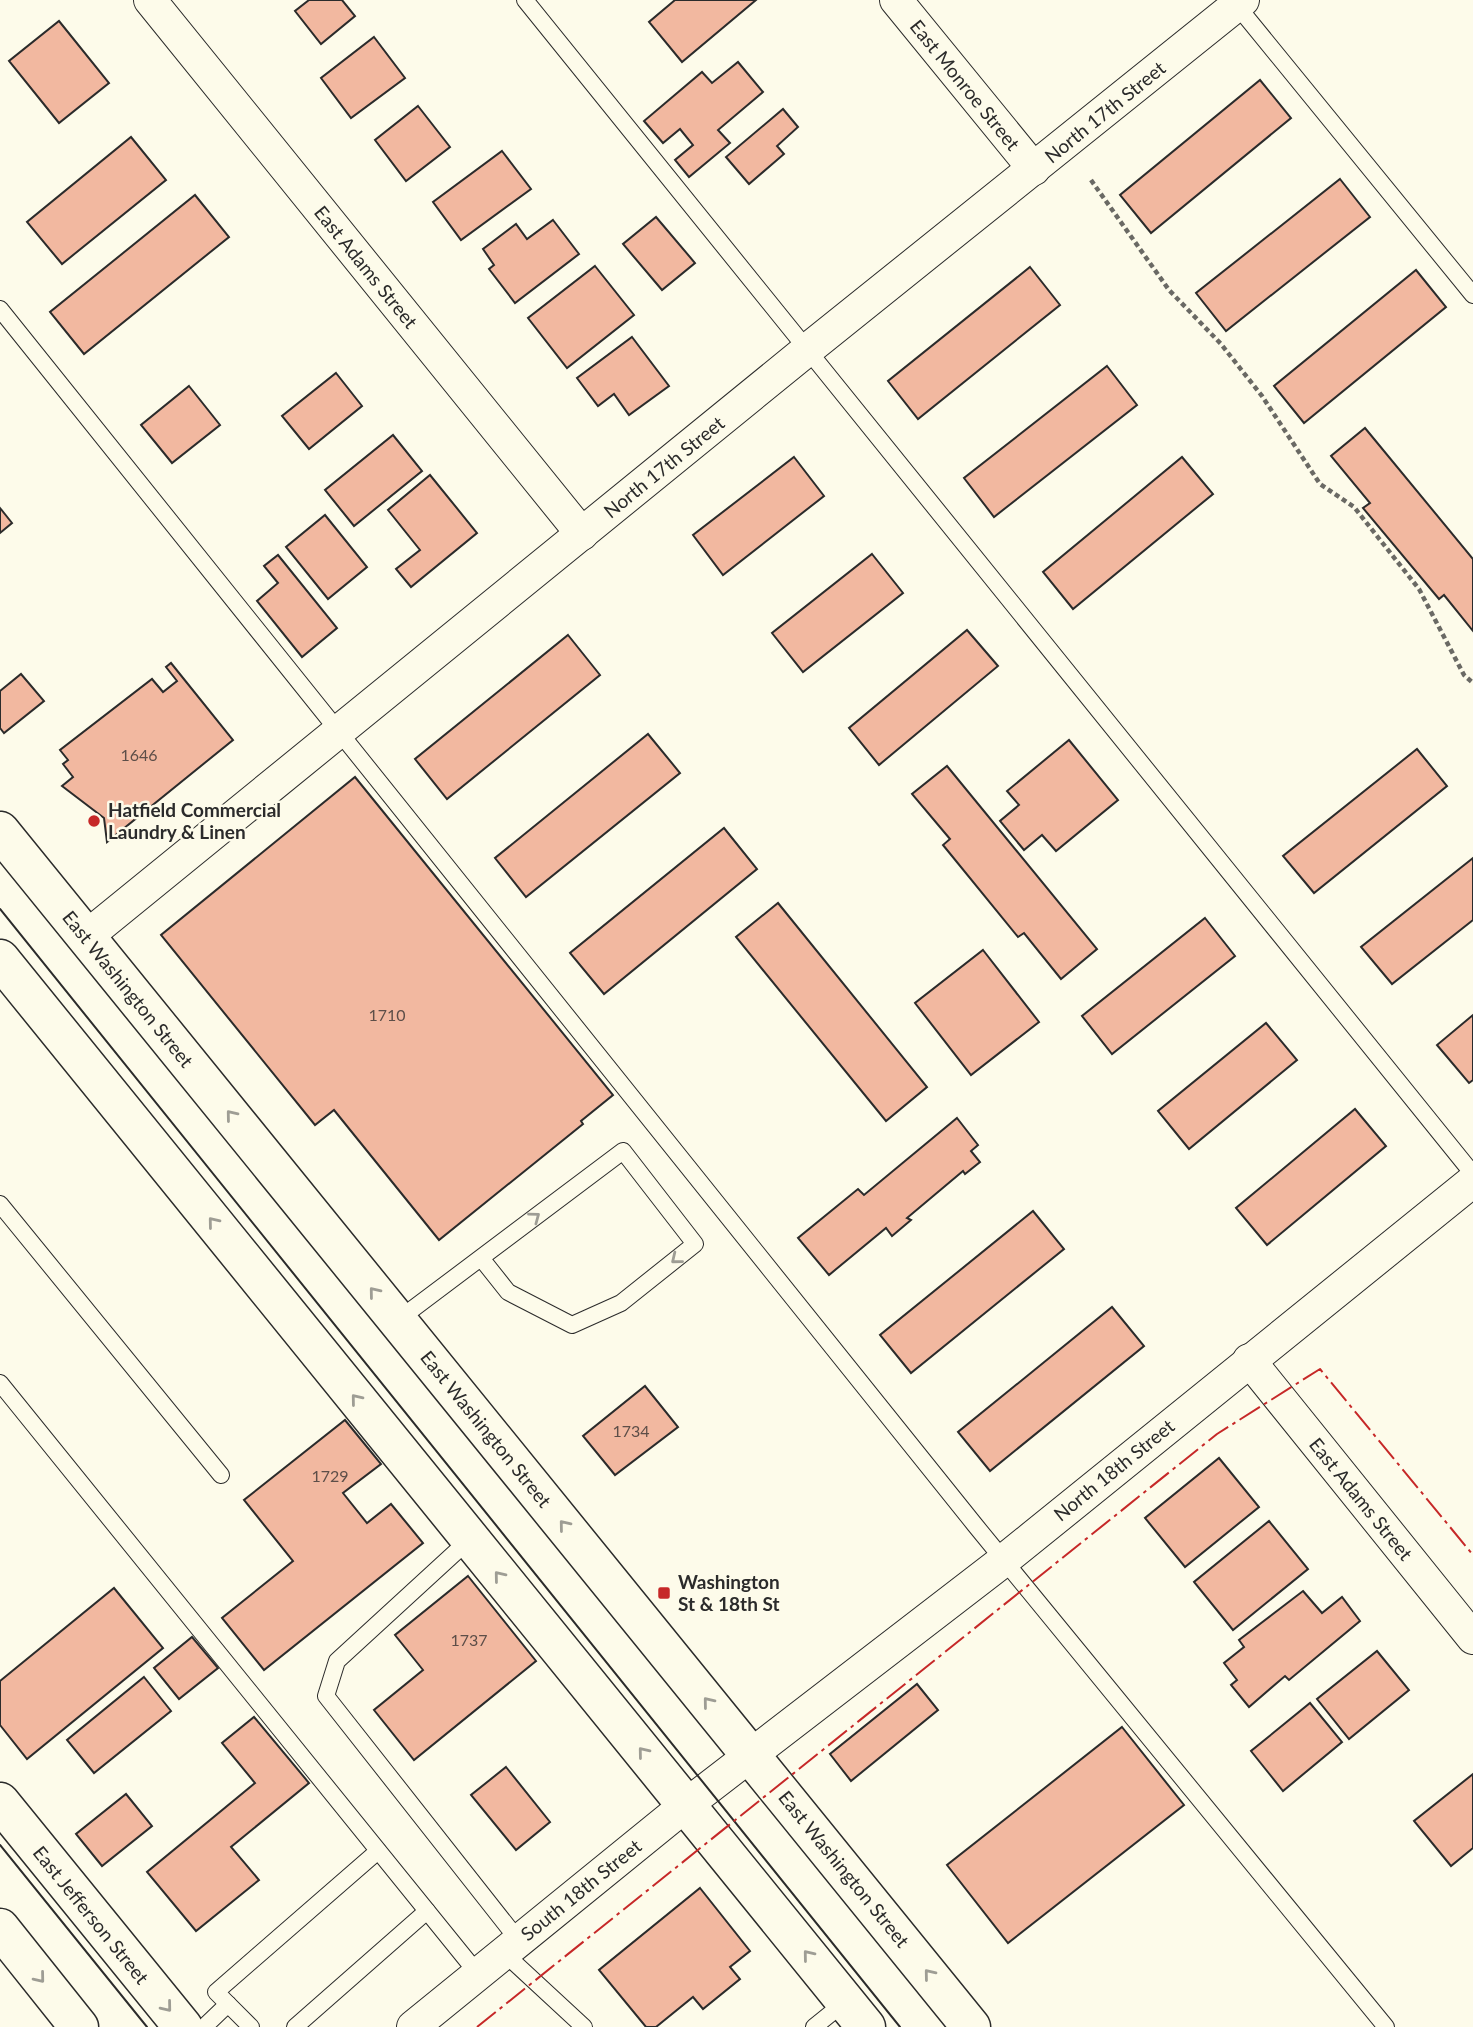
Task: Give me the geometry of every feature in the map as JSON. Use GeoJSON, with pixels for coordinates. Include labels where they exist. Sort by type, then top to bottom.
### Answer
{"type":"FeatureCollection","features":[{"type":"Feature","properties":{"kind":"main road","name":"East Washington Street"},"geometry":{"type":"LineString","coordinates":[[0,831],[971,2027]]}},
{"type":"Feature","properties":{"kind":"main road"},"geometry":{"type":"LineString","coordinates":[[6,979],[470,1539],[856,2014]]}},
{"type":"Feature","properties":{"kind":"main road","name":"East Jefferson Street"},"geometry":{"type":"LineString","coordinates":[[0,1802],[183,2027]]}},
{"type":"Feature","properties":{"kind":"main road"},"geometry":{"type":"LineString","coordinates":[[0,1928],[79,2027]]}},
{"type":"Feature","properties":{"kind":"street","name":"East Adams Street"},"geometry":{"type":"LineString","coordinates":[[150,0],[582,534]]}},
{"type":"Feature","properties":{"kind":"street","name":"East Monroe Street"},"geometry":{"type":"LineString","coordinates":[[897,0],[1034,169]]}},
{"type":"Feature","properties":{"kind":"street","name":"North 17th Street"},"geometry":{"type":"LineString","coordinates":[[86,937],[1238,2]]}},
{"type":"Feature","properties":{"kind":"street","name":"North 18th Street"},"geometry":{"type":"LineString","coordinates":[[751,1755],[1003,1561],[1473,1181]]}},
{"type":"Feature","properties":{"kind":"street","name":"East Adams Street"},"geometry":{"type":"LineString","coordinates":[[1249,1360],[1473,1638]]}},
{"type":"Feature","properties":{"kind":"street","name":"South 18th Street"},"geometry":{"type":"LineString","coordinates":[[413,2027],[751,1755]]}},
{"type":"Feature","properties":{"kind":"lane"},"geometry":{"type":"LineString","coordinates":[[524,0],[1473,1174]]}},
{"type":"Feature","properties":{"kind":"lane"},"geometry":{"type":"LineString","coordinates":[[1238,2],[1473,295]]}},
{"type":"Feature","properties":{"kind":"lane"},"geometry":{"type":"LineString","coordinates":[[0,309],[341,730],[1003,1561],[1386,2027]]}},
{"type":"Feature","properties":{"kind":"lane"},"geometry":{"type":"LineString","coordinates":[[398,1321],[481,1258],[623,1151],[695,1244],[621,1303],[572,1325],[508,1292],[481,1258]]}},
{"type":"Feature","properties":{"kind":"lane"},"geometry":{"type":"LineString","coordinates":[[0,1204],[221,1475]]}},
{"type":"Feature","properties":{"kind":"lane"},"geometry":{"type":"LineString","coordinates":[[0,1382],[478,1975]]}},
{"type":"Feature","properties":{"kind":"lane"},"geometry":{"type":"LineString","coordinates":[[470,1539],[337,1661],[326,1696],[511,1947],[584,2027]]}},
{"type":"Feature","properties":{"kind":"lane"},"geometry":{"type":"LineString","coordinates":[[251,2027],[216,1992],[378,1851]]}},
{"type":"Feature","properties":{"kind":"lane"},"geometry":{"type":"LineString","coordinates":[[295,2027],[427,1911]]}},
{"type":"Feature","properties":{"kind":"lane"},"geometry":{"type":"LineString","coordinates":[[204,2027],[228,2004]]}},
{"type":"Feature","properties":{"kind":"lane"},"geometry":{"type":"LineString","coordinates":[[814,2027],[856,2014]]}},
{"type":"Feature","properties":{"kind":"path"},"geometry":{"type":"LineString","coordinates":[[1091,180],[1169,290],[1221,344],[1257,389],[1320,484],[1354,507],[1419,589],[1464,675],[1473,683]]}},
{"type":"Feature","properties":{"kind":"building"},"geometry":{"type":"Polygon","coordinates":[[[309,0],[342,0],[355,16],[321,44],[295,11],[309,0]]]}},
{"type":"Feature","properties":{"kind":"building"},"geometry":{"type":"Polygon","coordinates":[[[675,0],[756,0],[682,62],[649,22],[675,0]]]}},
{"type":"Feature","properties":{"kind":"building"},"geometry":{"type":"Polygon","coordinates":[[[59,21],[109,83],[59,123],[9,61],[59,21]]]}},
{"type":"Feature","properties":{"kind":"building"},"geometry":{"type":"Polygon","coordinates":[[[374,37],[405,78],[351,118],[321,78],[374,37]]]}},
{"type":"Feature","properties":{"kind":"building"},"geometry":{"type":"Polygon","coordinates":[[[738,62],[763,92],[718,130],[730,143],[689,177],[675,160],[693,145],[680,129],[663,143],[644,121],[702,72],[712,83],[738,62]]]}},
{"type":"Feature","properties":{"kind":"building"},"geometry":{"type":"Polygon","coordinates":[[[1260,80],[1291,118],[1151,233],[1120,195],[1260,80]]]}},
{"type":"Feature","properties":{"kind":"building"},"geometry":{"type":"Polygon","coordinates":[[[418,106],[450,147],[406,181],[375,140],[418,106]]]}},
{"type":"Feature","properties":{"kind":"building"},"geometry":{"type":"Polygon","coordinates":[[[783,109],[798,127],[777,146],[784,154],[749,184],[726,157],[783,109]]]}},
{"type":"Feature","properties":{"kind":"building"},"geometry":{"type":"Polygon","coordinates":[[[131,137],[166,180],[62,264],[27,222],[131,137]]]}},
{"type":"Feature","properties":{"kind":"building"},"geometry":{"type":"Polygon","coordinates":[[[502,151],[531,189],[461,240],[433,202],[502,151]]]}},
{"type":"Feature","properties":{"kind":"building"},"geometry":{"type":"Polygon","coordinates":[[[1340,179],[1370,217],[1226,331],[1196,293],[1340,179]]]}},
{"type":"Feature","properties":{"kind":"building"},"geometry":{"type":"Polygon","coordinates":[[[195,195],[229,237],[84,354],[50,312],[195,195]]]}},
{"type":"Feature","properties":{"kind":"building"},"geometry":{"type":"Polygon","coordinates":[[[656,217],[695,263],[662,290],[623,244],[656,217]]]}},
{"type":"Feature","properties":{"kind":"building"},"geometry":{"type":"Polygon","coordinates":[[[553,220],[579,254],[515,303],[489,269],[494,265],[483,249],[516,224],[527,239],[553,220]]]}},
{"type":"Feature","properties":{"kind":"building"},"geometry":{"type":"Polygon","coordinates":[[[595,266],[634,315],[567,368],[528,318],[595,266]]]}},
{"type":"Feature","properties":{"kind":"building"},"geometry":{"type":"Polygon","coordinates":[[[1030,267],[1060,305],[918,419],[888,381],[1030,267]]]}},
{"type":"Feature","properties":{"kind":"building"},"geometry":{"type":"Polygon","coordinates":[[[1416,270],[1446,307],[1304,423],[1274,386],[1416,270]]]}},
{"type":"Feature","properties":{"kind":"building"},"geometry":{"type":"Polygon","coordinates":[[[632,337],[669,386],[629,415],[614,394],[598,406],[577,378],[632,337]]]}},
{"type":"Feature","properties":{"kind":"building"},"geometry":{"type":"Polygon","coordinates":[[[1107,366],[1137,405],[994,517],[964,478],[1107,366]]]}},
{"type":"Feature","properties":{"kind":"building"},"geometry":{"type":"Polygon","coordinates":[[[336,373],[362,406],[309,449],[282,416],[336,373]]]}},
{"type":"Feature","properties":{"kind":"building"},"geometry":{"type":"Polygon","coordinates":[[[189,386],[220,425],[172,463],[141,425],[189,386]]]}},
{"type":"Feature","properties":{"kind":"building"},"geometry":{"type":"Polygon","coordinates":[[[1365,428],[1473,559],[1473,631],[1444,595],[1439,599],[1363,508],[1370,503],[1331,456],[1365,428]]]}},
{"type":"Feature","properties":{"kind":"building"},"geometry":{"type":"Polygon","coordinates":[[[393,435],[422,471],[354,526],[325,490],[393,435]]]}},
{"type":"Feature","properties":{"kind":"building"},"geometry":{"type":"Polygon","coordinates":[[[794,457],[824,496],[723,575],[693,535],[794,457]]]}},
{"type":"Feature","properties":{"kind":"building"},"geometry":{"type":"Polygon","coordinates":[[[1182,457],[1213,494],[1073,609],[1043,572],[1182,457]]]}},
{"type":"Feature","properties":{"kind":"building"},"geometry":{"type":"Polygon","coordinates":[[[430,475],[477,533],[411,587],[396,569],[420,550],[388,510],[430,475]]]}},
{"type":"Feature","properties":{"kind":"building"},"geometry":{"type":"Polygon","coordinates":[[[0,508],[12,523],[0,533],[0,508]]]}},
{"type":"Feature","properties":{"kind":"building"},"geometry":{"type":"Polygon","coordinates":[[[325,515],[367,567],[328,599],[286,547],[325,515]]]}},
{"type":"Feature","properties":{"kind":"building"},"geometry":{"type":"Polygon","coordinates":[[[872,554],[903,593],[803,672],[772,633],[872,554]]]}},
{"type":"Feature","properties":{"kind":"building"},"geometry":{"type":"Polygon","coordinates":[[[278,555],[337,628],[302,657],[257,601],[278,583],[264,566],[278,555]]]}},
{"type":"Feature","properties":{"kind":"building"},"geometry":{"type":"Polygon","coordinates":[[[967,630],[998,666],[879,765],[849,728],[967,630]]]}},
{"type":"Feature","properties":{"kind":"building"},"geometry":{"type":"Polygon","coordinates":[[[568,635],[600,675],[447,799],[415,759],[568,635]]]}},
{"type":"Feature","properties":{"kind":"building"},"geometry":{"type":"Polygon","coordinates":[[[171,663],[233,740],[107,842],[104,818],[62,786],[73,777],[63,764],[68,760],[60,750],[152,679],[163,692],[177,681],[166,667],[171,663]]]}},
{"type":"Feature","properties":{"kind":"building"},"geometry":{"type":"Polygon","coordinates":[[[21,674],[44,701],[4,733],[0,728],[0,691],[21,674]]]}},
{"type":"Feature","properties":{"kind":"building"},"geometry":{"type":"Polygon","coordinates":[[[648,734],[680,773],[526,897],[495,858],[648,734]]]}},
{"type":"Feature","properties":{"kind":"building"},"geometry":{"type":"Polygon","coordinates":[[[1069,740],[1118,800],[1056,851],[1042,835],[1024,850],[1000,821],[1019,805],[1007,791],[1069,740]]]}},
{"type":"Feature","properties":{"kind":"building"},"geometry":{"type":"Polygon","coordinates":[[[1417,749],[1447,786],[1314,893],[1283,856],[1417,749]]]}},
{"type":"Feature","properties":{"kind":"building"},"geometry":{"type":"Polygon","coordinates":[[[947,766],[1097,949],[1061,979],[1024,933],[1018,937],[943,845],[950,839],[912,794],[947,766]]]}},
{"type":"Feature","properties":{"kind":"building"},"geometry":{"type":"Polygon","coordinates":[[[355,777],[613,1095],[581,1121],[583,1124],[439,1240],[334,1110],[315,1125],[161,935],[355,777]]]}},
{"type":"Feature","properties":{"kind":"building"},"geometry":{"type":"Polygon","coordinates":[[[724,828],[757,869],[604,994],[570,953],[724,828]]]}},
{"type":"Feature","properties":{"kind":"building"},"geometry":{"type":"Polygon","coordinates":[[[1473,858],[1473,920],[1392,984],[1361,947],[1473,858]]]}},
{"type":"Feature","properties":{"kind":"building"},"geometry":{"type":"Polygon","coordinates":[[[778,903],[927,1087],[886,1121],[736,937],[778,903]]]}},
{"type":"Feature","properties":{"kind":"building"},"geometry":{"type":"Polygon","coordinates":[[[1205,918],[1235,956],[1112,1054],[1082,1016],[1205,918]]]}},
{"type":"Feature","properties":{"kind":"building"},"geometry":{"type":"Polygon","coordinates":[[[983,950],[1039,1022],[971,1075],[915,1003],[983,950]]]}},
{"type":"Feature","properties":{"kind":"building"},"geometry":{"type":"Polygon","coordinates":[[[1473,1015],[1473,1080],[1469,1083],[1437,1045],[1473,1015]]]}},
{"type":"Feature","properties":{"kind":"building"},"geometry":{"type":"Polygon","coordinates":[[[1266,1023],[1297,1060],[1189,1149],[1158,1111],[1266,1023]]]}},
{"type":"Feature","properties":{"kind":"building"},"geometry":{"type":"Polygon","coordinates":[[[1355,1109],[1386,1146],[1267,1245],[1236,1208],[1355,1109]]]}},
{"type":"Feature","properties":{"kind":"building"},"geometry":{"type":"Polygon","coordinates":[[[957,1118],[978,1145],[971,1151],[980,1162],[965,1174],[963,1171],[907,1218],[911,1220],[892,1236],[886,1228],[829,1275],[798,1238],[858,1189],[864,1195],[957,1118]]]}},
{"type":"Feature","properties":{"kind":"building"},"geometry":{"type":"Polygon","coordinates":[[[1033,1211],[1064,1249],[911,1373],[880,1335],[1033,1211]]]}},
{"type":"Feature","properties":{"kind":"building"},"geometry":{"type":"Polygon","coordinates":[[[1112,1307],[1144,1346],[990,1471],[958,1432],[1112,1307]]]}},
{"type":"Feature","properties":{"kind":"building"},"geometry":{"type":"Polygon","coordinates":[[[645,1386],[678,1427],[615,1475],[583,1436],[645,1386]]]}},
{"type":"Feature","properties":{"kind":"building"},"geometry":{"type":"Polygon","coordinates":[[[345,1420],[381,1464],[343,1493],[367,1523],[391,1504],[423,1543],[264,1670],[222,1618],[293,1561],[244,1500],[345,1420]]]}},
{"type":"Feature","properties":{"kind":"building"},"geometry":{"type":"Polygon","coordinates":[[[1219,1458],[1259,1507],[1185,1567],[1145,1518],[1219,1458]]]}},
{"type":"Feature","properties":{"kind":"building"},"geometry":{"type":"Polygon","coordinates":[[[1269,1521],[1308,1569],[1233,1630],[1194,1582],[1269,1521]]]}},
{"type":"Feature","properties":{"kind":"building"},"geometry":{"type":"Polygon","coordinates":[[[468,1576],[536,1661],[414,1760],[374,1710],[423,1670],[395,1635],[468,1576]]]}},
{"type":"Feature","properties":{"kind":"building"},"geometry":{"type":"Polygon","coordinates":[[[114,1588],[163,1648],[27,1759],[0,1725],[0,1681],[114,1588]]]}},
{"type":"Feature","properties":{"kind":"building"},"geometry":{"type":"Polygon","coordinates":[[[1303,1591],[1322,1613],[1342,1597],[1360,1621],[1289,1680],[1285,1676],[1249,1707],[1231,1685],[1237,1680],[1224,1663],[1244,1647],[1239,1640],[1303,1591]]]}},
{"type":"Feature","properties":{"kind":"building"},"geometry":{"type":"Polygon","coordinates":[[[192,1637],[218,1668],[179,1699],[154,1668],[192,1637]]]}},
{"type":"Feature","properties":{"kind":"building"},"geometry":{"type":"Polygon","coordinates":[[[1377,1651],[1409,1690],[1349,1739],[1317,1699],[1377,1651]]]}},
{"type":"Feature","properties":{"kind":"building"},"geometry":{"type":"Polygon","coordinates":[[[144,1677],[171,1711],[94,1773],[67,1740],[144,1677]]]}},
{"type":"Feature","properties":{"kind":"building"},"geometry":{"type":"Polygon","coordinates":[[[917,1684],[938,1710],[851,1781],[830,1754],[917,1684]]]}},
{"type":"Feature","properties":{"kind":"building"},"geometry":{"type":"Polygon","coordinates":[[[1310,1703],[1342,1742],[1283,1791],[1251,1751],[1310,1703]]]}},
{"type":"Feature","properties":{"kind":"building"},"geometry":{"type":"Polygon","coordinates":[[[254,1717],[309,1783],[231,1847],[259,1880],[196,1931],[147,1872],[255,1783],[222,1743],[254,1717]]]}},
{"type":"Feature","properties":{"kind":"building"},"geometry":{"type":"Polygon","coordinates":[[[1122,1727],[1184,1805],[1008,1943],[947,1865],[1122,1727]]]}},
{"type":"Feature","properties":{"kind":"building"},"geometry":{"type":"Polygon","coordinates":[[[506,1767],[550,1822],[516,1850],[471,1795],[506,1767]]]}},
{"type":"Feature","properties":{"kind":"building"},"geometry":{"type":"Polygon","coordinates":[[[1473,1774],[1473,1848],[1451,1866],[1414,1821],[1473,1774]]]}},
{"type":"Feature","properties":{"kind":"building"},"geometry":{"type":"Polygon","coordinates":[[[126,1794],[152,1826],[102,1866],[76,1834],[126,1794]]]}},
{"type":"Feature","properties":{"kind":"building"},"geometry":{"type":"Polygon","coordinates":[[[700,1888],[750,1951],[730,1967],[740,1979],[703,2009],[693,1997],[656,2027],[646,2027],[599,1970],[700,1888]]]}},
{"type":"Feature","properties":{"kind":"tram line"},"geometry":{"type":"LineString","coordinates":[[0,909],[900,2027]]}},
{"type":"Feature","properties":{"kind":"tram line"},"geometry":{"type":"LineString","coordinates":[[0,1845],[147,2027]]}},
{"type":"Feature","properties":{"kind":"power"},"geometry":{"type":"LineString","coordinates":[[477,2027],[1217,1434],[1320,1369],[1473,1555]]}},
{"type":"Feature","properties":{"kind":"place","name":"Hatfield Commercial Laundry & Linen"},"geometry":{"type":"Point","coordinates":[94,821]}},
{"type":"Feature","properties":{"kind":"place","name":"Washington St & 18th St"},"geometry":{"type":"Point","coordinates":[664,1593]}}]}
